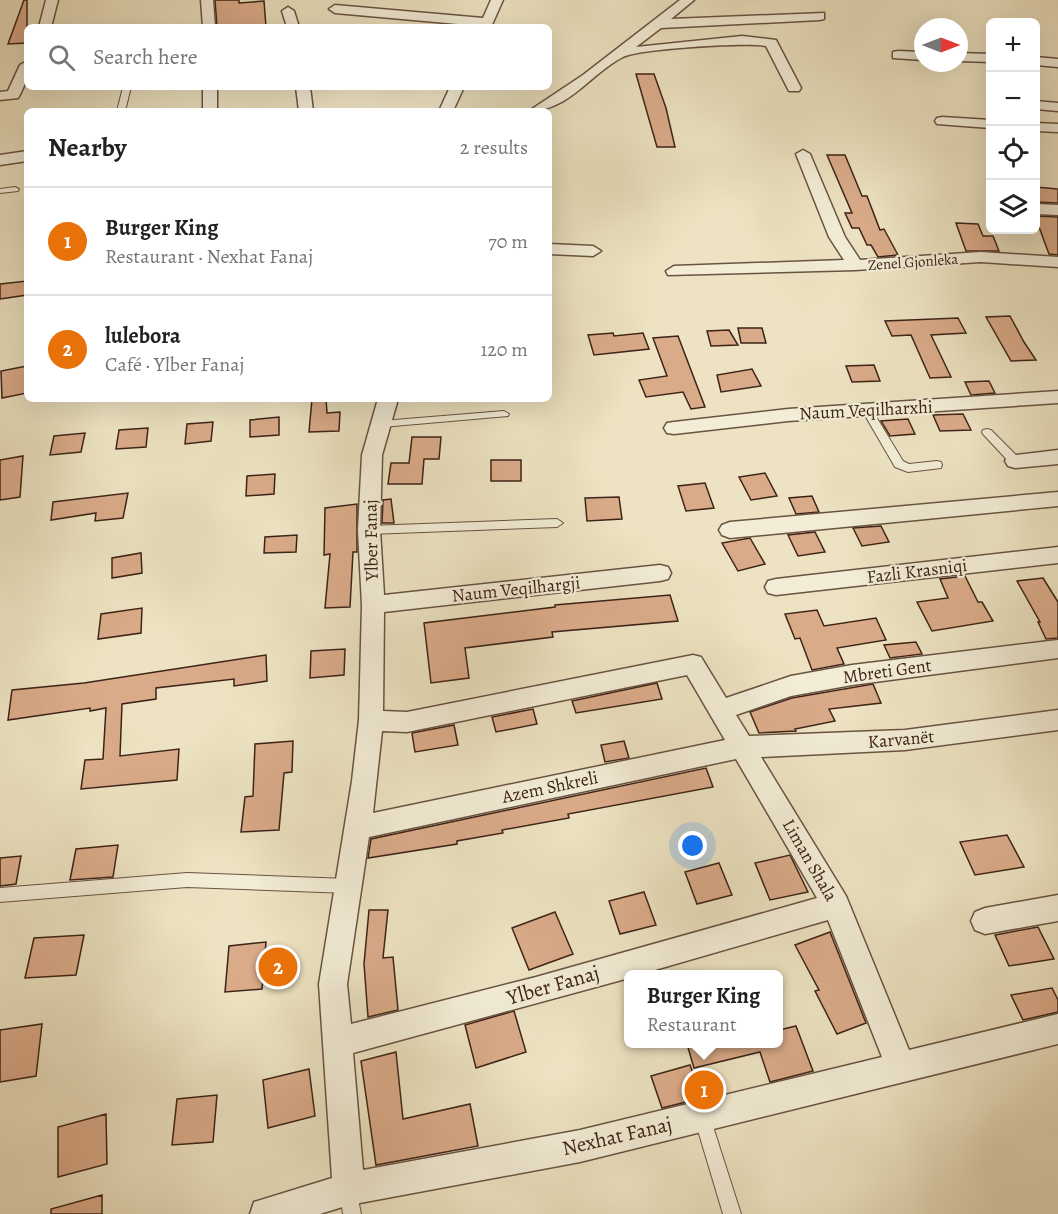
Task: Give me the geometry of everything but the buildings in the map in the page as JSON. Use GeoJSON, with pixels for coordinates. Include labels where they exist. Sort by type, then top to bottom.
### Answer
{"type":"FeatureCollection","features":[{"type":"Feature","properties":{"kind":"street"},"geometry":{"type":"LineString","coordinates":[[46,24],[52,0]]}},
{"type":"Feature","properties":{"kind":"street"},"geometry":{"type":"LineString","coordinates":[[207,0],[209,24]]}},
{"type":"Feature","properties":{"kind":"street"},"geometry":{"type":"LineString","coordinates":[[541,108],[588,78],[688,0]]}},
{"type":"Feature","properties":{"kind":"street"},"geometry":{"type":"LineString","coordinates":[[486,24],[495,1]]}},
{"type":"Feature","properties":{"kind":"street"},"geometry":{"type":"LineString","coordinates":[[335,9],[477,24]]}},
{"type":"Feature","properties":{"kind":"street"},"geometry":{"type":"LineString","coordinates":[[288,11],[292,24]]}},
{"type":"Feature","properties":{"kind":"street"},"geometry":{"type":"LineString","coordinates":[[657,24],[820,16]]}},
{"type":"Feature","properties":{"kind":"street"},"geometry":{"type":"LineString","coordinates":[[619,53],[742,41],[766,41],[771,43],[794,88]]}},
{"type":"Feature","properties":{"kind":"street"},"geometry":{"type":"LineString","coordinates":[[898,55],[914,56]]}},
{"type":"Feature","properties":{"kind":"street"},"geometry":{"type":"LineString","coordinates":[[968,57],[986,58]]}},
{"type":"Feature","properties":{"kind":"street"},"geometry":{"type":"LineString","coordinates":[[1040,61],[1058,63]]}},
{"type":"Feature","properties":{"kind":"street"},"geometry":{"type":"LineString","coordinates":[[6,95],[24,69]]}},
{"type":"Feature","properties":{"kind":"street"},"geometry":{"type":"LineString","coordinates":[[210,90],[210,108]]}},
{"type":"Feature","properties":{"kind":"street"},"geometry":{"type":"LineString","coordinates":[[303,90],[306,108]]}},
{"type":"Feature","properties":{"kind":"street"},"geometry":{"type":"LineString","coordinates":[[447,108],[456,90]]}},
{"type":"Feature","properties":{"kind":"street"},"geometry":{"type":"LineString","coordinates":[[1040,105],[1058,107]]}},
{"type":"Feature","properties":{"kind":"street"},"geometry":{"type":"LineString","coordinates":[[942,121],[986,124]]}},
{"type":"Feature","properties":{"kind":"street"},"geometry":{"type":"LineString","coordinates":[[1040,127],[1058,128]]}},
{"type":"Feature","properties":{"kind":"street","name":"Zenel Gjonleka"},"geometry":{"type":"LineString","coordinates":[[803,154],[837,237],[855,265],[981,257],[1058,262]]}},
{"type":"Feature","properties":{"kind":"street"},"geometry":{"type":"LineString","coordinates":[[0,160],[24,156]]}},
{"type":"Feature","properties":{"kind":"street"},"geometry":{"type":"LineString","coordinates":[[1040,209],[1058,210]]}},
{"type":"Feature","properties":{"kind":"street"},"geometry":{"type":"LineString","coordinates":[[552,249],[593,251]]}},
{"type":"Feature","properties":{"kind":"street"},"geometry":{"type":"LineString","coordinates":[[674,271],[855,265]]}},
{"type":"Feature","properties":{"kind":"street","name":"Naum Veqilharxhi"},"geometry":{"type":"LineString","coordinates":[[674,428],[788,415],[868,412],[1058,397]]}},
{"type":"Feature","properties":{"kind":"street","name":"Ylber Fanaj"},"geometry":{"type":"LineString","coordinates":[[350,1201],[333,984],[358,828],[371,720],[373,605],[369,530],[372,455],[385,411]]}},
{"type":"Feature","properties":{"kind":"street"},"geometry":{"type":"LineString","coordinates":[[1015,461],[1058,457]]}},
{"type":"Feature","properties":{"kind":"street"},"geometry":{"type":"LineString","coordinates":[[730,530],[1058,500]]}},
{"type":"Feature","properties":{"kind":"street","name":"Fazli Krasniqi"},"geometry":{"type":"LineString","coordinates":[[776,587],[1058,555]]}},
{"type":"Feature","properties":{"kind":"street","name":"Naum Veqilhargji"},"geometry":{"type":"LineString","coordinates":[[373,605],[660,573]]}},
{"type":"Feature","properties":{"kind":"street","name":"Mbreti Gent"},"geometry":{"type":"LineString","coordinates":[[720,710],[791,686],[852,675],[1058,649]]}},
{"type":"Feature","properties":{"kind":"street","name":"Liman Shala"},"geometry":{"type":"LineString","coordinates":[[371,720],[407,722],[693,664],[836,905],[901,1068]]}},
{"type":"Feature","properties":{"kind":"street","name":"Karvanët"},"geometry":{"type":"LineString","coordinates":[[743,747],[905,740],[1058,720]]}},
{"type":"Feature","properties":{"kind":"street","name":"Azem Shkreli"},"geometry":{"type":"LineString","coordinates":[[358,828],[743,747]]}},
{"type":"Feature","properties":{"kind":"street","name":"Ylber Fanaj"},"geometry":{"type":"LineString","coordinates":[[338,1042],[536,991],[836,905]]}},
{"type":"Feature","properties":{"kind":"street"},"geometry":{"type":"LineString","coordinates":[[985,921],[1058,908]]}},
{"type":"Feature","properties":{"kind":"street","name":"Nexhat Fanaj"},"geometry":{"type":"LineString","coordinates":[[266,1214],[350,1201],[1058,1029]]}},
{"type":"Feature","properties":{"kind":"lane"},"geometry":{"type":"LineString","coordinates":[[122,108],[126,90]]}},
{"type":"Feature","properties":{"kind":"lane"},"geometry":{"type":"LineString","coordinates":[[0,192],[15,189]]}},
{"type":"Feature","properties":{"kind":"lane"},"geometry":{"type":"LineString","coordinates":[[385,411],[504,414]]}},
{"type":"Feature","properties":{"kind":"lane"},"geometry":{"type":"LineString","coordinates":[[868,412],[899,464],[908,468],[937,465]]}},
{"type":"Feature","properties":{"kind":"lane"},"geometry":{"type":"LineString","coordinates":[[987,432],[1015,461]]}},
{"type":"Feature","properties":{"kind":"lane"},"geometry":{"type":"LineString","coordinates":[[369,530],[557,523]]}},
{"type":"Feature","properties":{"kind":"lane"},"geometry":{"type":"LineString","coordinates":[[0,896],[187,880],[348,886]]}},
{"type":"Feature","properties":{"kind":"lane"},"geometry":{"type":"LineString","coordinates":[[702,1117],[732,1214]]}},
{"type":"Feature","properties":{"kind":"place","name":"lulebora"},"geometry":{"type":"Point","coordinates":[278,967]}},
{"type":"Feature","properties":{"kind":"place","name":"Burger King"},"geometry":{"type":"Point","coordinates":[704,1090]}}]}
